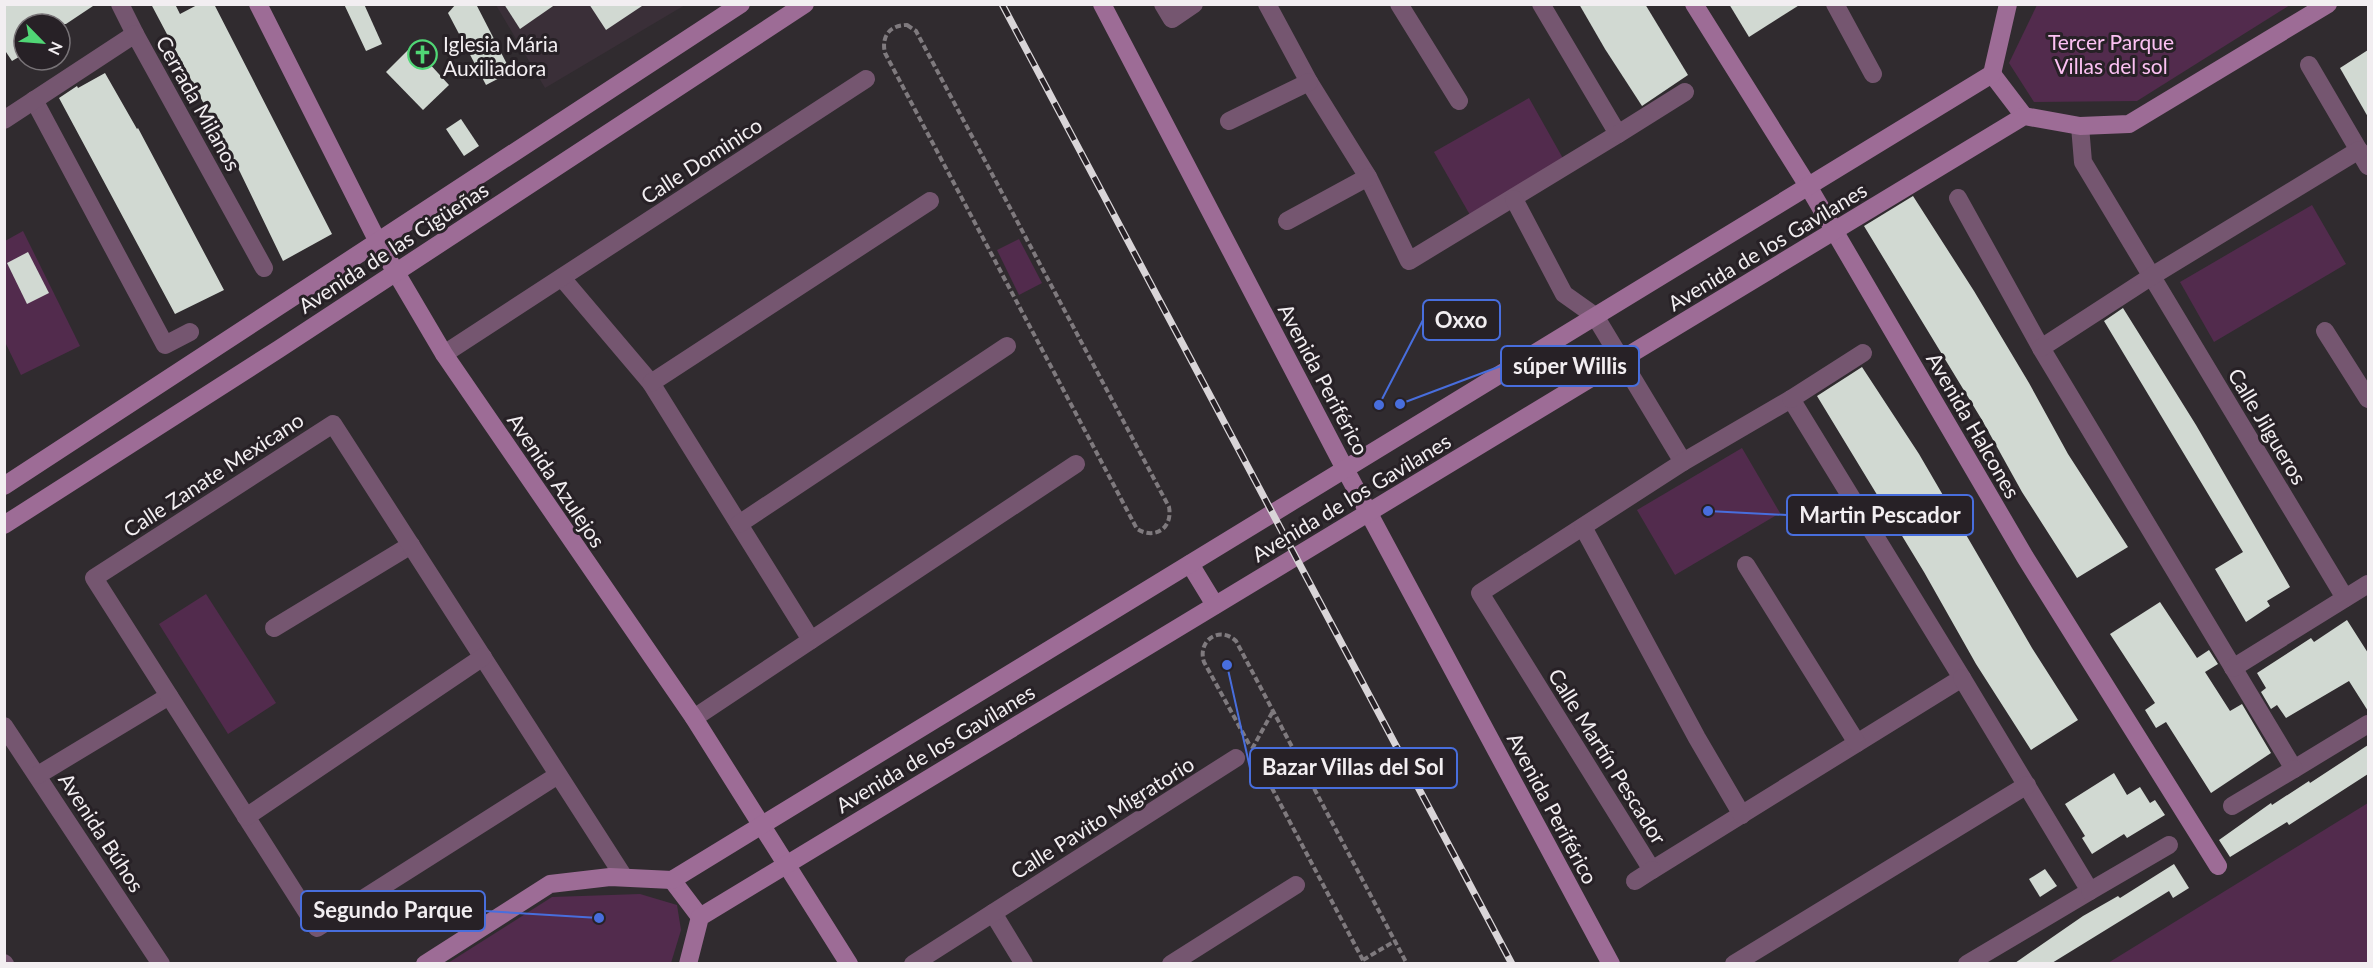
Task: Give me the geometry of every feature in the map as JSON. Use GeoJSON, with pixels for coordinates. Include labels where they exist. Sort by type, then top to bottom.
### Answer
{"type":"FeatureCollection","features":[{"type":"Feature","properties":{"kind":"main road","name":"Avenida Azulejos"},"geometry":{"type":"LineString","coordinates":[[258,4],[378,242],[444,354],[694,718],[849,963]]}},
{"type":"Feature","properties":{"kind":"main road","name":"Avenida de las Cigüeñas"},"geometry":{"type":"LineString","coordinates":[[4,486],[741,4]]}},
{"type":"Feature","properties":{"kind":"main road","name":"Avenida de las Cigüeñas"},"geometry":{"type":"LineString","coordinates":[[4,525],[395,273],[805,4]]}},
{"type":"Feature","properties":{"kind":"main road","name":"Avenida Periférico"},"geometry":{"type":"LineString","coordinates":[[1102,4],[1345,469],[1611,963]]}},
{"type":"Feature","properties":{"kind":"main road","name":"Avenida Halcones"},"geometry":{"type":"LineString","coordinates":[[1694,4],[1808,186],[2025,557],[2218,866]]}},
{"type":"Feature","properties":{"kind":"main road"},"geometry":{"type":"LineString","coordinates":[[2006,5],[1992,74],[2024,116],[2080,126],[2129,124],[2328,4]]}},
{"type":"Feature","properties":{"kind":"main road","name":"Avenida de los Gavilanes"},"geometry":{"type":"LineString","coordinates":[[672,880],[1992,74]]}},
{"type":"Feature","properties":{"kind":"main road","name":"Avenida de los Gavilanes"},"geometry":{"type":"LineString","coordinates":[[700,917],[2024,116]]}},
{"type":"Feature","properties":{"kind":"main road"},"geometry":{"type":"LineString","coordinates":[[1190,564],[1215,605]]}},
{"type":"Feature","properties":{"kind":"main road"},"geometry":{"type":"LineString","coordinates":[[425,963],[550,884],[610,877],[672,880],[700,917],[688,963]]}},
{"type":"Feature","properties":{"kind":"street"},"geometry":{"type":"LineString","coordinates":[[120,4],[135,34]]}},
{"type":"Feature","properties":{"kind":"street"},"geometry":{"type":"LineString","coordinates":[[1163,4],[1172,19],[1194,4]]}},
{"type":"Feature","properties":{"kind":"street"},"geometry":{"type":"LineString","coordinates":[[1267,4],[1309,82],[1368,177],[1409,261],[1514,199],[1685,92]]}},
{"type":"Feature","properties":{"kind":"street"},"geometry":{"type":"LineString","coordinates":[[1400,4],[1459,101]]}},
{"type":"Feature","properties":{"kind":"street"},"geometry":{"type":"LineString","coordinates":[[1541,4],[1618,134]]}},
{"type":"Feature","properties":{"kind":"street"},"geometry":{"type":"LineString","coordinates":[[1835,4],[1873,74]]}},
{"type":"Feature","properties":{"kind":"street","name":"Cerrada Milanos"},"geometry":{"type":"LineString","coordinates":[[4,120],[135,34],[264,268]]}},
{"type":"Feature","properties":{"kind":"street"},"geometry":{"type":"LineString","coordinates":[[2309,65],[2368,166]]}},
{"type":"Feature","properties":{"kind":"street","name":"Calle Dominico"},"geometry":{"type":"LineString","coordinates":[[444,354],[866,79]]}},
{"type":"Feature","properties":{"kind":"street"},"geometry":{"type":"LineString","coordinates":[[1229,121],[1309,82]]}},
{"type":"Feature","properties":{"kind":"street"},"geometry":{"type":"LineString","coordinates":[[34,100],[165,345],[190,332]]}},
{"type":"Feature","properties":{"kind":"street","name":"Calle Jilgueros"},"geometry":{"type":"LineString","coordinates":[[2080,126],[2083,162],[2345,598]]}},
{"type":"Feature","properties":{"kind":"street"},"geometry":{"type":"LineString","coordinates":[[2041,348],[2152,276],[2359,150]]}},
{"type":"Feature","properties":{"kind":"street"},"geometry":{"type":"LineString","coordinates":[[1287,221],[1368,177]]}},
{"type":"Feature","properties":{"kind":"street"},"geometry":{"type":"LineString","coordinates":[[1958,198],[2041,348],[2294,769]]}},
{"type":"Feature","properties":{"kind":"street"},"geometry":{"type":"LineString","coordinates":[[1514,199],[1564,294],[1595,316],[1683,462]]}},
{"type":"Feature","properties":{"kind":"street"},"geometry":{"type":"LineString","coordinates":[[651,383],[930,201]]}},
{"type":"Feature","properties":{"kind":"street"},"geometry":{"type":"LineString","coordinates":[[562,278],[651,383],[811,640]]}},
{"type":"Feature","properties":{"kind":"street"},"geometry":{"type":"LineString","coordinates":[[2325,331],[2368,399]]}},
{"type":"Feature","properties":{"kind":"street"},"geometry":{"type":"LineString","coordinates":[[739,524],[1006,346]]}},
{"type":"Feature","properties":{"kind":"street","name":"Calle Martín Pescador"},"geometry":{"type":"LineString","coordinates":[[1863,353],[1791,399],[1683,462],[1480,593],[1652,870],[1962,678]]}},
{"type":"Feature","properties":{"kind":"street"},"geometry":{"type":"LineString","coordinates":[[1791,399],[2090,891]]}},
{"type":"Feature","properties":{"kind":"street","name":"Calle Zanate Mexicano"},"geometry":{"type":"LineString","coordinates":[[558,775],[317,928],[94,578],[333,424],[624,877]]}},
{"type":"Feature","properties":{"kind":"street"},"geometry":{"type":"LineString","coordinates":[[694,718],[1076,464]]}},
{"type":"Feature","properties":{"kind":"street"},"geometry":{"type":"LineString","coordinates":[[1583,526],[1697,738],[1742,814]]}},
{"type":"Feature","properties":{"kind":"street"},"geometry":{"type":"LineString","coordinates":[[274,628],[411,545]]}},
{"type":"Feature","properties":{"kind":"street"},"geometry":{"type":"LineString","coordinates":[[1746,565],[1857,743]]}},
{"type":"Feature","properties":{"kind":"street"},"geometry":{"type":"LineString","coordinates":[[2232,668],[2368,584]]}},
{"type":"Feature","properties":{"kind":"street"},"geometry":{"type":"LineString","coordinates":[[246,817],[483,657]]}},
{"type":"Feature","properties":{"kind":"street"},"geometry":{"type":"LineString","coordinates":[[38,775],[169,696]]}},
{"type":"Feature","properties":{"kind":"street"},"geometry":{"type":"LineString","coordinates":[[2232,806],[2368,724]]}},
{"type":"Feature","properties":{"kind":"street","name":"Avenida Búhos"},"geometry":{"type":"LineString","coordinates":[[4,726],[161,963]]}},
{"type":"Feature","properties":{"kind":"street","name":"Calle Pavito Migratorio"},"geometry":{"type":"LineString","coordinates":[[913,963],[1244,754]]}},
{"type":"Feature","properties":{"kind":"street"},"geometry":{"type":"LineString","coordinates":[[1734,963],[2027,785]]}},
{"type":"Feature","properties":{"kind":"street"},"geometry":{"type":"LineString","coordinates":[[1967,963],[2169,845]]}},
{"type":"Feature","properties":{"kind":"street"},"geometry":{"type":"LineString","coordinates":[[1635,881],[1652,870]]}},
{"type":"Feature","properties":{"kind":"street"},"geometry":{"type":"LineString","coordinates":[[1171,963],[1296,885]]}},
{"type":"Feature","properties":{"kind":"street"},"geometry":{"type":"LineString","coordinates":[[993,913],[1024,963]]}},
{"type":"Feature","properties":{"kind":"path"},"geometry":{"type":"LineString","coordinates":[[907,25],[916,31],[1169,507],[1169,520],[1161,531],[1149,534],[1137,529],[885,53],[884,41],[890,30],[907,25]]}},
{"type":"Feature","properties":{"kind":"path"},"geometry":{"type":"LineString","coordinates":[[1395,941],[1364,962],[1244,754],[1204,662],[1202,650],[1208,639],[1226,634],[1236,640],[1407,963]]}},
{"type":"Feature","properties":{"kind":"path"},"geometry":{"type":"LineString","coordinates":[[1244,754],[1273,710]]}},
{"type":"Feature","properties":{"kind":"shaded area"},"geometry":{"type":"Polygon","coordinates":[[[496,5],[685,5],[545,88],[496,5]]]}},
{"type":"Feature","properties":{"kind":"green space","name":"Tercer Parque Villas del sol"},"geometry":{"type":"Polygon","coordinates":[[[2037,5],[2290,5],[2137,101],[2034,102],[2009,63],[2037,5]]]}},
{"type":"Feature","properties":{"kind":"green space"},"geometry":{"type":"Polygon","coordinates":[[[1529,98],[1565,162],[1470,215],[1434,152],[1529,98]]]}},
{"type":"Feature","properties":{"kind":"green space"},"geometry":{"type":"Polygon","coordinates":[[[2312,205],[2346,264],[2214,342],[2180,282],[2312,205]]]}},
{"type":"Feature","properties":{"kind":"green space"},"geometry":{"type":"Polygon","coordinates":[[[23,231],[80,346],[21,375],[5,342],[5,241],[23,231]]]}},
{"type":"Feature","properties":{"kind":"green space"},"geometry":{"type":"Polygon","coordinates":[[[1019,239],[1042,283],[1019,295],[997,250],[1019,239]]]}},
{"type":"Feature","properties":{"kind":"green space"},"geometry":{"type":"Polygon","coordinates":[[[1742,448],[1780,513],[1675,575],[1637,510],[1742,448]]]}},
{"type":"Feature","properties":{"kind":"green space"},"geometry":{"type":"Polygon","coordinates":[[[206,594],[276,703],[228,734],[159,624],[206,594]]]}},
{"type":"Feature","properties":{"kind":"green space"},"geometry":{"type":"Polygon","coordinates":[[[2368,803],[2368,963],[2108,963],[2368,803]]]}},
{"type":"Feature","properties":{"kind":"green space"},"geometry":{"type":"Polygon","coordinates":[[[640,894],[677,905],[681,930],[671,963],[448,963],[552,897],[640,894]]]}},
{"type":"Feature","properties":{"kind":"building"},"geometry":{"type":"Polygon","coordinates":[[[4,4],[96,4],[72,20],[72,12],[12,12],[12,61],[4,49],[4,4]]]}},
{"type":"Feature","properties":{"kind":"building"},"geometry":{"type":"Polygon","coordinates":[[[151,4],[175,4],[180,14],[199,4],[214,4],[332,234],[283,261],[240,172],[151,4]]]}},
{"type":"Feature","properties":{"kind":"building"},"geometry":{"type":"Polygon","coordinates":[[[344,4],[364,4],[382,44],[366,51],[344,4]]]}},
{"type":"Feature","properties":{"kind":"building"},"geometry":{"type":"Polygon","coordinates":[[[456,4],[476,4],[511,72],[486,85],[448,13],[456,4]]]}},
{"type":"Feature","properties":{"kind":"building"},"geometry":{"type":"Polygon","coordinates":[[[504,4],[556,4],[520,29],[504,4]]]}},
{"type":"Feature","properties":{"kind":"building"},"geometry":{"type":"Polygon","coordinates":[[[589,4],[645,4],[606,30],[589,4]]]}},
{"type":"Feature","properties":{"kind":"building"},"geometry":{"type":"Polygon","coordinates":[[[1579,4],[1645,4],[1688,75],[1642,106],[1579,4]]]}},
{"type":"Feature","properties":{"kind":"building"},"geometry":{"type":"Polygon","coordinates":[[[1729,4],[1801,4],[1749,37],[1729,4]]]}},
{"type":"Feature","properties":{"kind":"building"},"geometry":{"type":"Polygon","coordinates":[[[409,49],[416,49],[449,85],[423,110],[386,72],[409,49]]]}},
{"type":"Feature","properties":{"kind":"building"},"geometry":{"type":"Polygon","coordinates":[[[2368,50],[2368,117],[2340,68],[2368,50]]]}},
{"type":"Feature","properties":{"kind":"building"},"geometry":{"type":"Polygon","coordinates":[[[105,73],[138,128],[224,290],[175,314],[59,98],[77,86],[78,88],[105,73]]]}},
{"type":"Feature","properties":{"kind":"building"},"geometry":{"type":"Polygon","coordinates":[[[461,119],[479,146],[464,156],[446,129],[461,119]]]}},
{"type":"Feature","properties":{"kind":"building"},"geometry":{"type":"Polygon","coordinates":[[[1913,196],[1974,291],[2068,454],[2128,547],[2077,578],[2022,492],[1982,420],[1864,226],[1913,196]]]}},
{"type":"Feature","properties":{"kind":"building"},"geometry":{"type":"Polygon","coordinates":[[[28,252],[49,293],[27,304],[7,263],[28,252]]]}},
{"type":"Feature","properties":{"kind":"building"},"geometry":{"type":"Polygon","coordinates":[[[2123,308],[2196,425],[2290,587],[2267,601],[2270,606],[2246,622],[2215,569],[2243,552],[2104,321],[2123,308]]]}},
{"type":"Feature","properties":{"kind":"building"},"geometry":{"type":"Polygon","coordinates":[[[1862,367],[1919,454],[2032,648],[2078,720],[2031,750],[1976,664],[1924,572],[1817,396],[1862,367]]]}},
{"type":"Feature","properties":{"kind":"building"},"geometry":{"type":"Polygon","coordinates":[[[2160,602],[2197,658],[2209,650],[2218,664],[2205,672],[2230,711],[2242,704],[2271,753],[2211,793],[2166,722],[2156,728],[2145,710],[2155,703],[2110,634],[2160,602]]]}},
{"type":"Feature","properties":{"kind":"building"},"geometry":{"type":"Polygon","coordinates":[[[2347,620],[2368,653],[2368,711],[2349,681],[2286,718],[2277,705],[2271,709],[2261,692],[2266,688],[2257,673],[2311,638],[2314,642],[2347,620]]]}},
{"type":"Feature","properties":{"kind":"building"},"geometry":{"type":"Polygon","coordinates":[[[2368,745],[2368,774],[2289,825],[2287,822],[2230,857],[2219,840],[2271,803],[2272,805],[2309,781],[2310,783],[2368,745]]]}},
{"type":"Feature","properties":{"kind":"building"},"geometry":{"type":"Polygon","coordinates":[[[2114,773],[2127,795],[2140,787],[2150,803],[2155,800],[2165,815],[2127,838],[2124,834],[2092,854],[2082,838],[2085,836],[2065,804],[2114,773]]]}},
{"type":"Feature","properties":{"kind":"building"},"geometry":{"type":"Polygon","coordinates":[[[2174,864],[2189,888],[2173,898],[2169,891],[2052,963],[2015,963],[2083,916],[2118,896],[2120,898],[2174,864]]]}},
{"type":"Feature","properties":{"kind":"building"},"geometry":{"type":"Polygon","coordinates":[[[2045,869],[2057,886],[2040,897],[2029,879],[2045,869]]]}},
{"type":"Feature","properties":{"kind":"railway"},"geometry":{"type":"LineString","coordinates":[[1002,4],[1512,964]]}},
{"type":"Feature","properties":{"kind":"place","name":"Iglesia Mária Auxiliadora"},"geometry":{"type":"Point","coordinates":[422,55]}},
{"type":"Feature","properties":{"kind":"place","name":"súper Willis"},"geometry":{"type":"Point","coordinates":[1400,404]}},
{"type":"Feature","properties":{"kind":"place","name":"Oxxo"},"geometry":{"type":"Point","coordinates":[1379,405]}},
{"type":"Feature","properties":{"kind":"place","name":"Martin Pescador"},"geometry":{"type":"Point","coordinates":[1708,511]}},
{"type":"Feature","properties":{"kind":"place","name":"Bazar Villas del Sol"},"geometry":{"type":"Point","coordinates":[1227,665]}},
{"type":"Feature","properties":{"kind":"place","name":"Segundo Parque"},"geometry":{"type":"Point","coordinates":[599,918]}}]}
